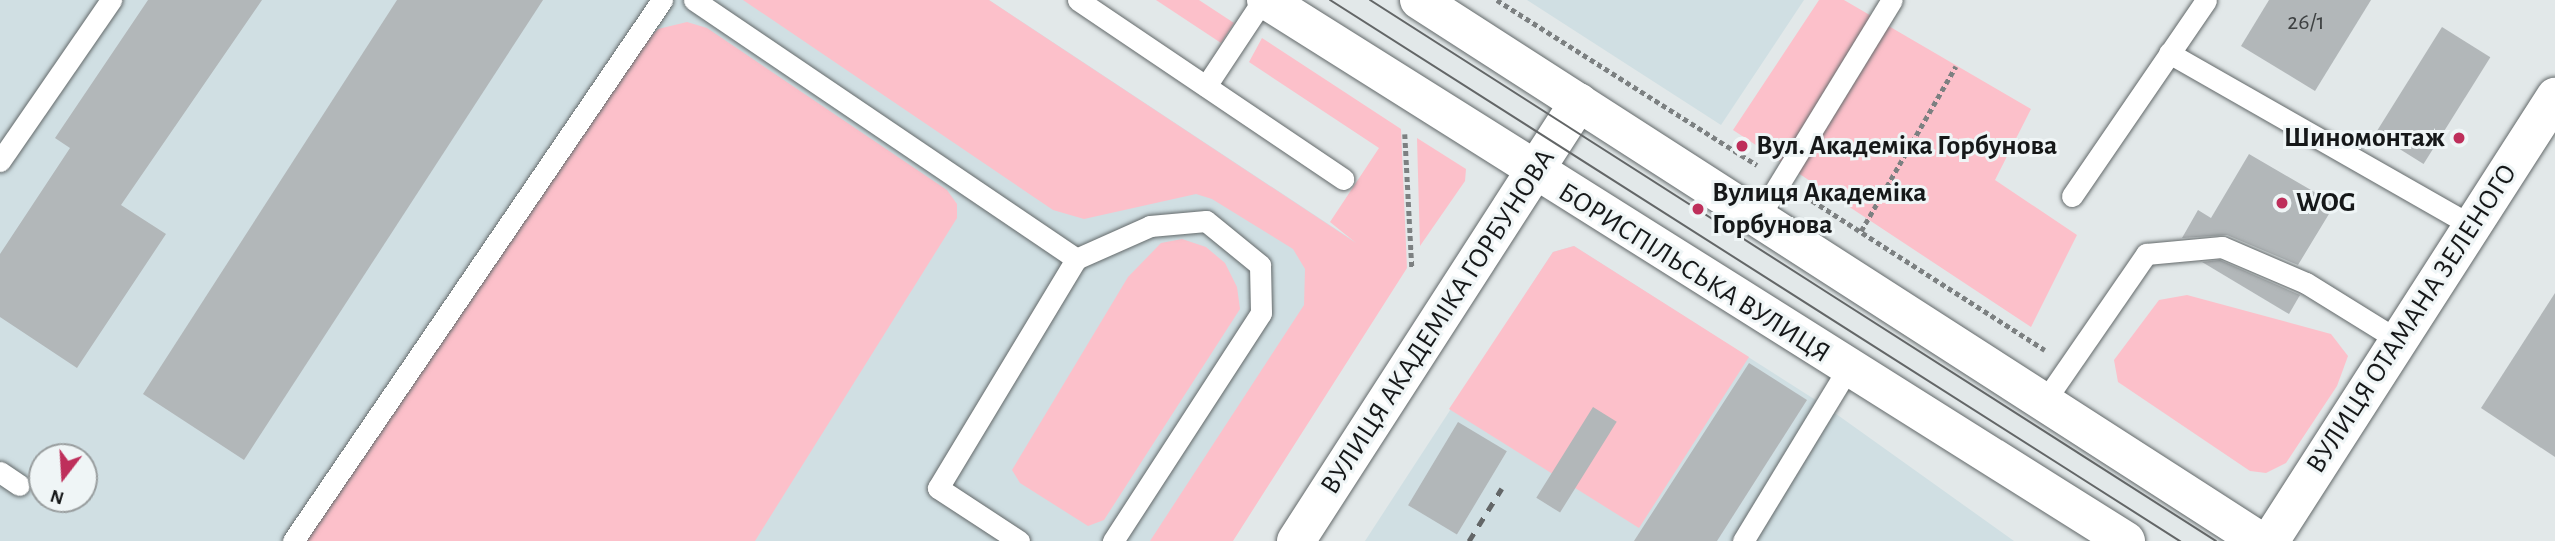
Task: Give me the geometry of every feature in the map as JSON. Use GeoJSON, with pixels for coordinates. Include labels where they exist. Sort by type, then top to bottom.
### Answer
{"type":"FeatureCollection","features":[{"type":"Feature","properties":{"kind":"main road","name":"БОРИСПІЛЬСЬКА ВУЛИЦЯ"},"geometry":{"type":"LineString","coordinates":[[1264,0],[1533,173],[2126,541]]}},
{"type":"Feature","properties":{"kind":"main road"},"geometry":{"type":"LineString","coordinates":[[1419,0],[1760,215],[2260,541]]}},
{"type":"Feature","properties":{"kind":"main road","name":"ВУЛИЦЯ ОТАМАНА ЗЕЛЕНОГО"},"geometry":{"type":"LineString","coordinates":[[2270,541],[2555,97]]}},
{"type":"Feature","properties":{"kind":"main road","name":"ВУЛИЦЯ АКАДЕМІКА ГОРБУНОВА"},"geometry":{"type":"LineString","coordinates":[[1296,541],[1579,102]]}},
{"type":"Feature","properties":{"kind":"lane"},"geometry":{"type":"LineString","coordinates":[[0,161],[111,0]]}},
{"type":"Feature","properties":{"kind":"lane"},"geometry":{"type":"LineString","coordinates":[[293,541],[662,0]]}},
{"type":"Feature","properties":{"kind":"lane"},"geometry":{"type":"LineString","coordinates":[[694,0],[1076,260]]}},
{"type":"Feature","properties":{"kind":"lane"},"geometry":{"type":"LineString","coordinates":[[1078,0],[1343,179]]}},
{"type":"Feature","properties":{"kind":"lane"},"geometry":{"type":"LineString","coordinates":[[1206,86],[1264,0]]}},
{"type":"Feature","properties":{"kind":"lane"},"geometry":{"type":"LineString","coordinates":[[1760,215],[1892,0]]}},
{"type":"Feature","properties":{"kind":"lane"},"geometry":{"type":"LineString","coordinates":[[2072,197],[2206,0]]}},
{"type":"Feature","properties":{"kind":"lane"},"geometry":{"type":"LineString","coordinates":[[2169,53],[2472,226]]}},
{"type":"Feature","properties":{"kind":"lane"},"geometry":{"type":"LineString","coordinates":[[1019,541],[938,488],[1076,260],[1150,226],[1206,221],[1260,265],[1261,313],[1113,541]]}},
{"type":"Feature","properties":{"kind":"lane"},"geometry":{"type":"LineString","coordinates":[[2045,402],[2146,254],[2222,247],[2306,283],[2398,340]]}},
{"type":"Feature","properties":{"kind":"lane"},"geometry":{"type":"LineString","coordinates":[[1743,541],[1848,368]]}},
{"type":"Feature","properties":{"kind":"lane"},"geometry":{"type":"LineString","coordinates":[[0,472],[19,485]]}},
{"type":"Feature","properties":{"kind":"path"},"geometry":{"type":"LineString","coordinates":[[1860,231],[1956,66]]}},
{"type":"Feature","properties":{"kind":"path"},"geometry":{"type":"LineString","coordinates":[[1405,131],[1412,269]]}},
{"type":"Feature","properties":{"kind":"shaded area"},"geometry":{"type":"Polygon","coordinates":[[[0,0],[989,0],[1369,251],[1208,541],[0,541],[0,0]]]}},
{"type":"Feature","properties":{"kind":"shaded area"},"geometry":{"type":"Polygon","coordinates":[[[743,0],[989,0],[1356,243],[1330,222],[1379,148],[1249,62],[1262,38],[1401,129],[1407,268],[1233,541],[1150,541],[1304,305],[1305,269],[1293,249],[1212,199],[1196,194],[1084,219],[1053,210],[743,0]]]}},
{"type":"Feature","properties":{"kind":"shaded area"},"geometry":{"type":"Polygon","coordinates":[[[1156,0],[1199,0],[1234,23],[1221,43],[1156,0]]]}},
{"type":"Feature","properties":{"kind":"shaded area"},"geometry":{"type":"Polygon","coordinates":[[[1527,0],[1804,0],[1721,125],[1527,0]]]}},
{"type":"Feature","properties":{"kind":"shaded area"},"geometry":{"type":"Polygon","coordinates":[[[1819,0],[1844,0],[2031,109],[1995,180],[2077,235],[2031,327],[1733,130],[1819,0]]]}},
{"type":"Feature","properties":{"kind":"shaded area"},"geometry":{"type":"Polygon","coordinates":[[[687,22],[707,28],[947,190],[957,204],[957,218],[755,541],[306,541],[646,42],[658,29],[687,22]]]}},
{"type":"Feature","properties":{"kind":"shaded area"},"geometry":{"type":"Polygon","coordinates":[[[1417,138],[1466,169],[1465,181],[1420,246],[1417,138]]]}},
{"type":"Feature","properties":{"kind":"shaded area"},"geometry":{"type":"Polygon","coordinates":[[[1182,239],[1206,247],[1225,263],[1237,287],[1240,309],[1104,520],[1088,526],[1020,483],[1012,470],[1128,277],[1161,243],[1182,239]]]}},
{"type":"Feature","properties":{"kind":"shaded area"},"geometry":{"type":"Polygon","coordinates":[[[1574,246],[1825,406],[2014,541],[1365,541],[1553,252],[1574,246]]]}},
{"type":"Feature","properties":{"kind":"shaded area"},"geometry":{"type":"Polygon","coordinates":[[[1574,246],[1749,357],[1639,528],[1449,409],[1553,252],[1574,246]]]}},
{"type":"Feature","properties":{"kind":"shaded area"},"geometry":{"type":"Polygon","coordinates":[[[2187,295],[2331,334],[2348,356],[2337,386],[2286,463],[2266,473],[2250,471],[2118,382],[2114,360],[2159,300],[2187,295]]]}},
{"type":"Feature","properties":{"kind":"building"},"geometry":{"type":"Polygon","coordinates":[[[148,0],[262,0],[121,205],[166,234],[77,368],[0,317],[0,254],[70,148],[55,138],[148,0]]]}},
{"type":"Feature","properties":{"kind":"building"},"geometry":{"type":"Polygon","coordinates":[[[397,0],[543,0],[244,460],[143,394],[397,0]]]}},
{"type":"Feature","properties":{"kind":"building"},"geometry":{"type":"Polygon","coordinates":[[[2269,0],[2371,0],[2315,91],[2241,46],[2269,0]]]}},
{"type":"Feature","properties":{"kind":"building"},"geometry":{"type":"Polygon","coordinates":[[[2442,27],[2490,57],[2424,164],[2375,134],[2442,27]]]}},
{"type":"Feature","properties":{"kind":"building"},"geometry":{"type":"Polygon","coordinates":[[[2249,154],[2335,204],[2298,265],[2227,235],[2182,238],[2198,210],[2211,218],[2249,154]]]}},
{"type":"Feature","properties":{"kind":"building"},"geometry":{"type":"Polygon","coordinates":[[[2220,260],[2300,295],[2289,314],[2202,262],[2220,260]]]}},
{"type":"Feature","properties":{"kind":"building"},"geometry":{"type":"Polygon","coordinates":[[[2555,293],[2555,457],[2481,408],[2555,293]]]}},
{"type":"Feature","properties":{"kind":"building"},"geometry":{"type":"Polygon","coordinates":[[[1749,363],[1807,400],[1717,541],[1634,541],[1749,363]]]}},
{"type":"Feature","properties":{"kind":"building"},"geometry":{"type":"Polygon","coordinates":[[[1593,407],[1617,422],[1560,513],[1536,498],[1593,407]]]}},
{"type":"Feature","properties":{"kind":"building"},"geometry":{"type":"Polygon","coordinates":[[[1458,422],[1507,451],[1457,535],[1408,505],[1458,422]]]}},
{"type":"Feature","properties":{"kind":"tram line"},"geometry":{"type":"LineString","coordinates":[[1330,0],[2180,541]]}},
{"type":"Feature","properties":{"kind":"tram line"},"geometry":{"type":"LineString","coordinates":[[1370,0],[2216,541]]}},
{"type":"Feature","properties":{"kind":"railway"},"geometry":{"type":"LineString","coordinates":[[1469,541],[1502,488]]}},
{"type":"Feature","properties":{"kind":"place","name":"Шиномонтаж"},"geometry":{"type":"Point","coordinates":[2459,138]}},
{"type":"Feature","properties":{"kind":"place","name":"Вул. Академіка Горбунова"},"geometry":{"type":"Point","coordinates":[1742,146]}},
{"type":"Feature","properties":{"kind":"place","name":"WOG"},"geometry":{"type":"Point","coordinates":[2282,203]}},
{"type":"Feature","properties":{"kind":"place","name":"Вулиця Академіка Горбунова"},"geometry":{"type":"Point","coordinates":[1698,209]}}]}
